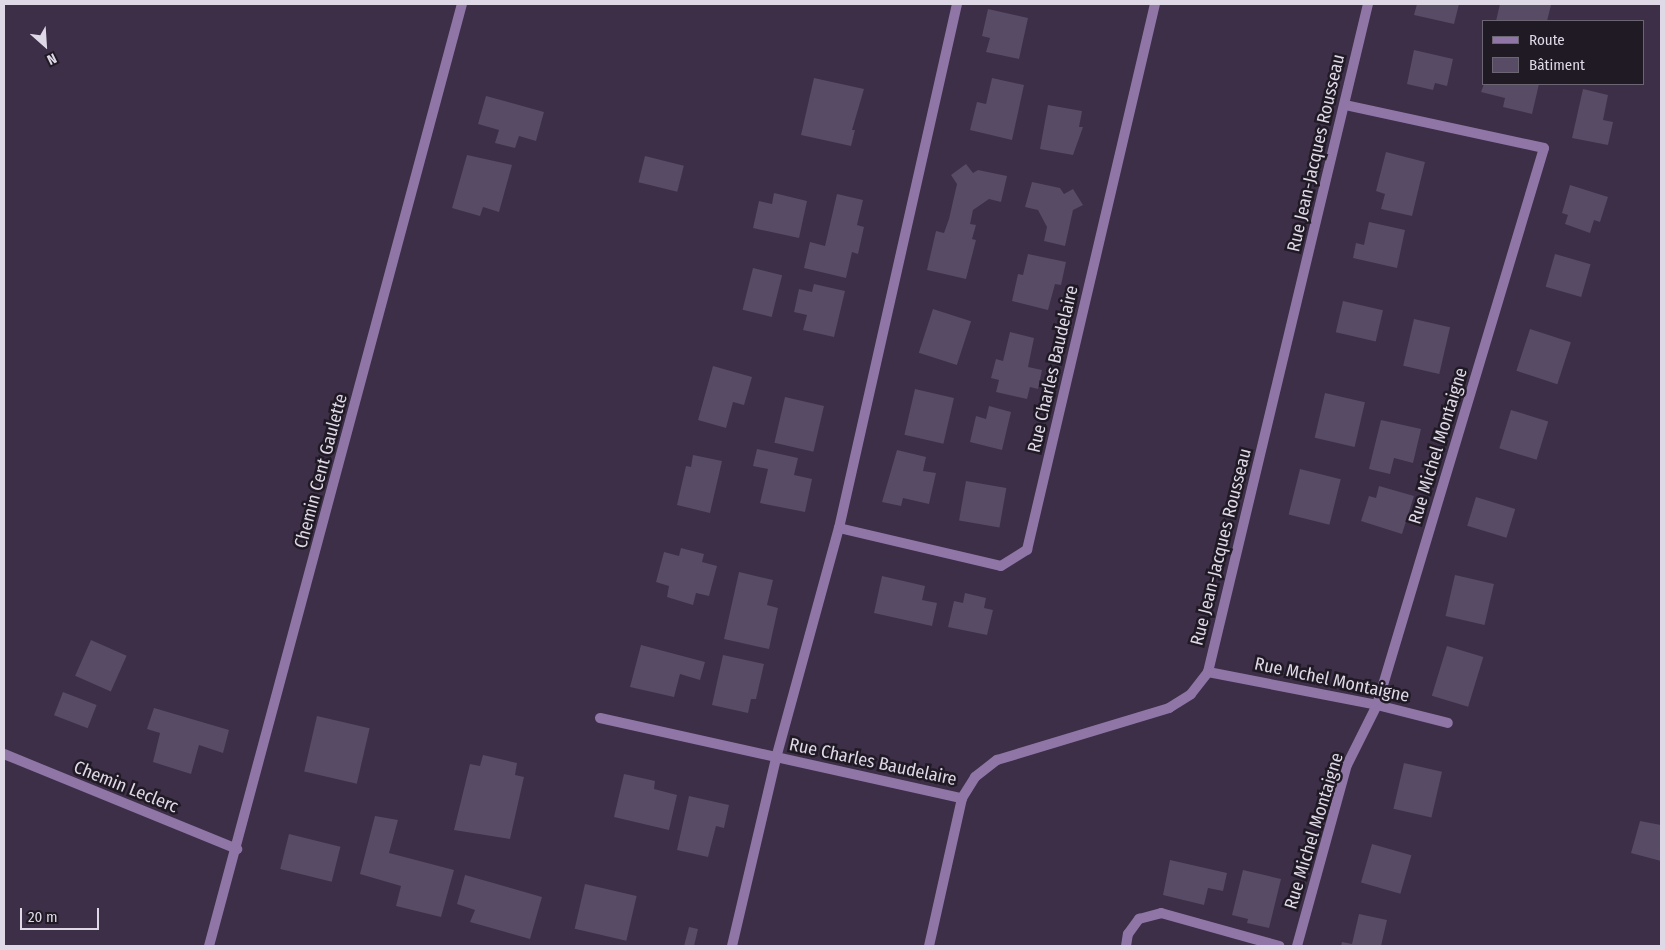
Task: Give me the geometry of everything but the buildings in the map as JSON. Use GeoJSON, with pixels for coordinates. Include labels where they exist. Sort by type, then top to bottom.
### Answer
{"type":"FeatureCollection","features":[{"type":"Feature","properties":{"kind":"street","name":"Chemin Cent Gaulette"},"geometry":{"type":"LineString","coordinates":[[209,946],[237,849],[462,4]]}},
{"type":"Feature","properties":{"kind":"street","name":"Rue Charles Baudelaire"},"geometry":{"type":"LineString","coordinates":[[732,946],[776,758],[839,528],[957,4]]}},
{"type":"Feature","properties":{"kind":"street","name":"Rue Charles Baudelaire"},"geometry":{"type":"LineString","coordinates":[[839,528],[1000,566],[1027,550],[1155,4]]}},
{"type":"Feature","properties":{"kind":"street","name":"Rue Jean-Jacques Rousseau"},"geometry":{"type":"LineString","coordinates":[[929,946],[962,798],[975,777],[997,760],[1169,708],[1191,694],[1208,672],[1368,4]]}},
{"type":"Feature","properties":{"kind":"street","name":"Rue Michel Montaigne"},"geometry":{"type":"LineString","coordinates":[[1297,946],[1347,765],[1378,705],[1544,148],[1345,105]]}},
{"type":"Feature","properties":{"kind":"street","name":"Rue Mchel Montaigne"},"geometry":{"type":"LineString","coordinates":[[1208,672],[1378,705],[1448,723]]}},
{"type":"Feature","properties":{"kind":"street","name":"Rue Charles Baudelaire"},"geometry":{"type":"LineString","coordinates":[[600,718],[962,798]]}},
{"type":"Feature","properties":{"kind":"street","name":"Chemin Leclerc"},"geometry":{"type":"LineString","coordinates":[[4,754],[237,849]]}},
{"type":"Feature","properties":{"kind":"street"},"geometry":{"type":"LineString","coordinates":[[1126,946],[1128,934],[1139,919],[1161,913],[1279,946]]}}]}
